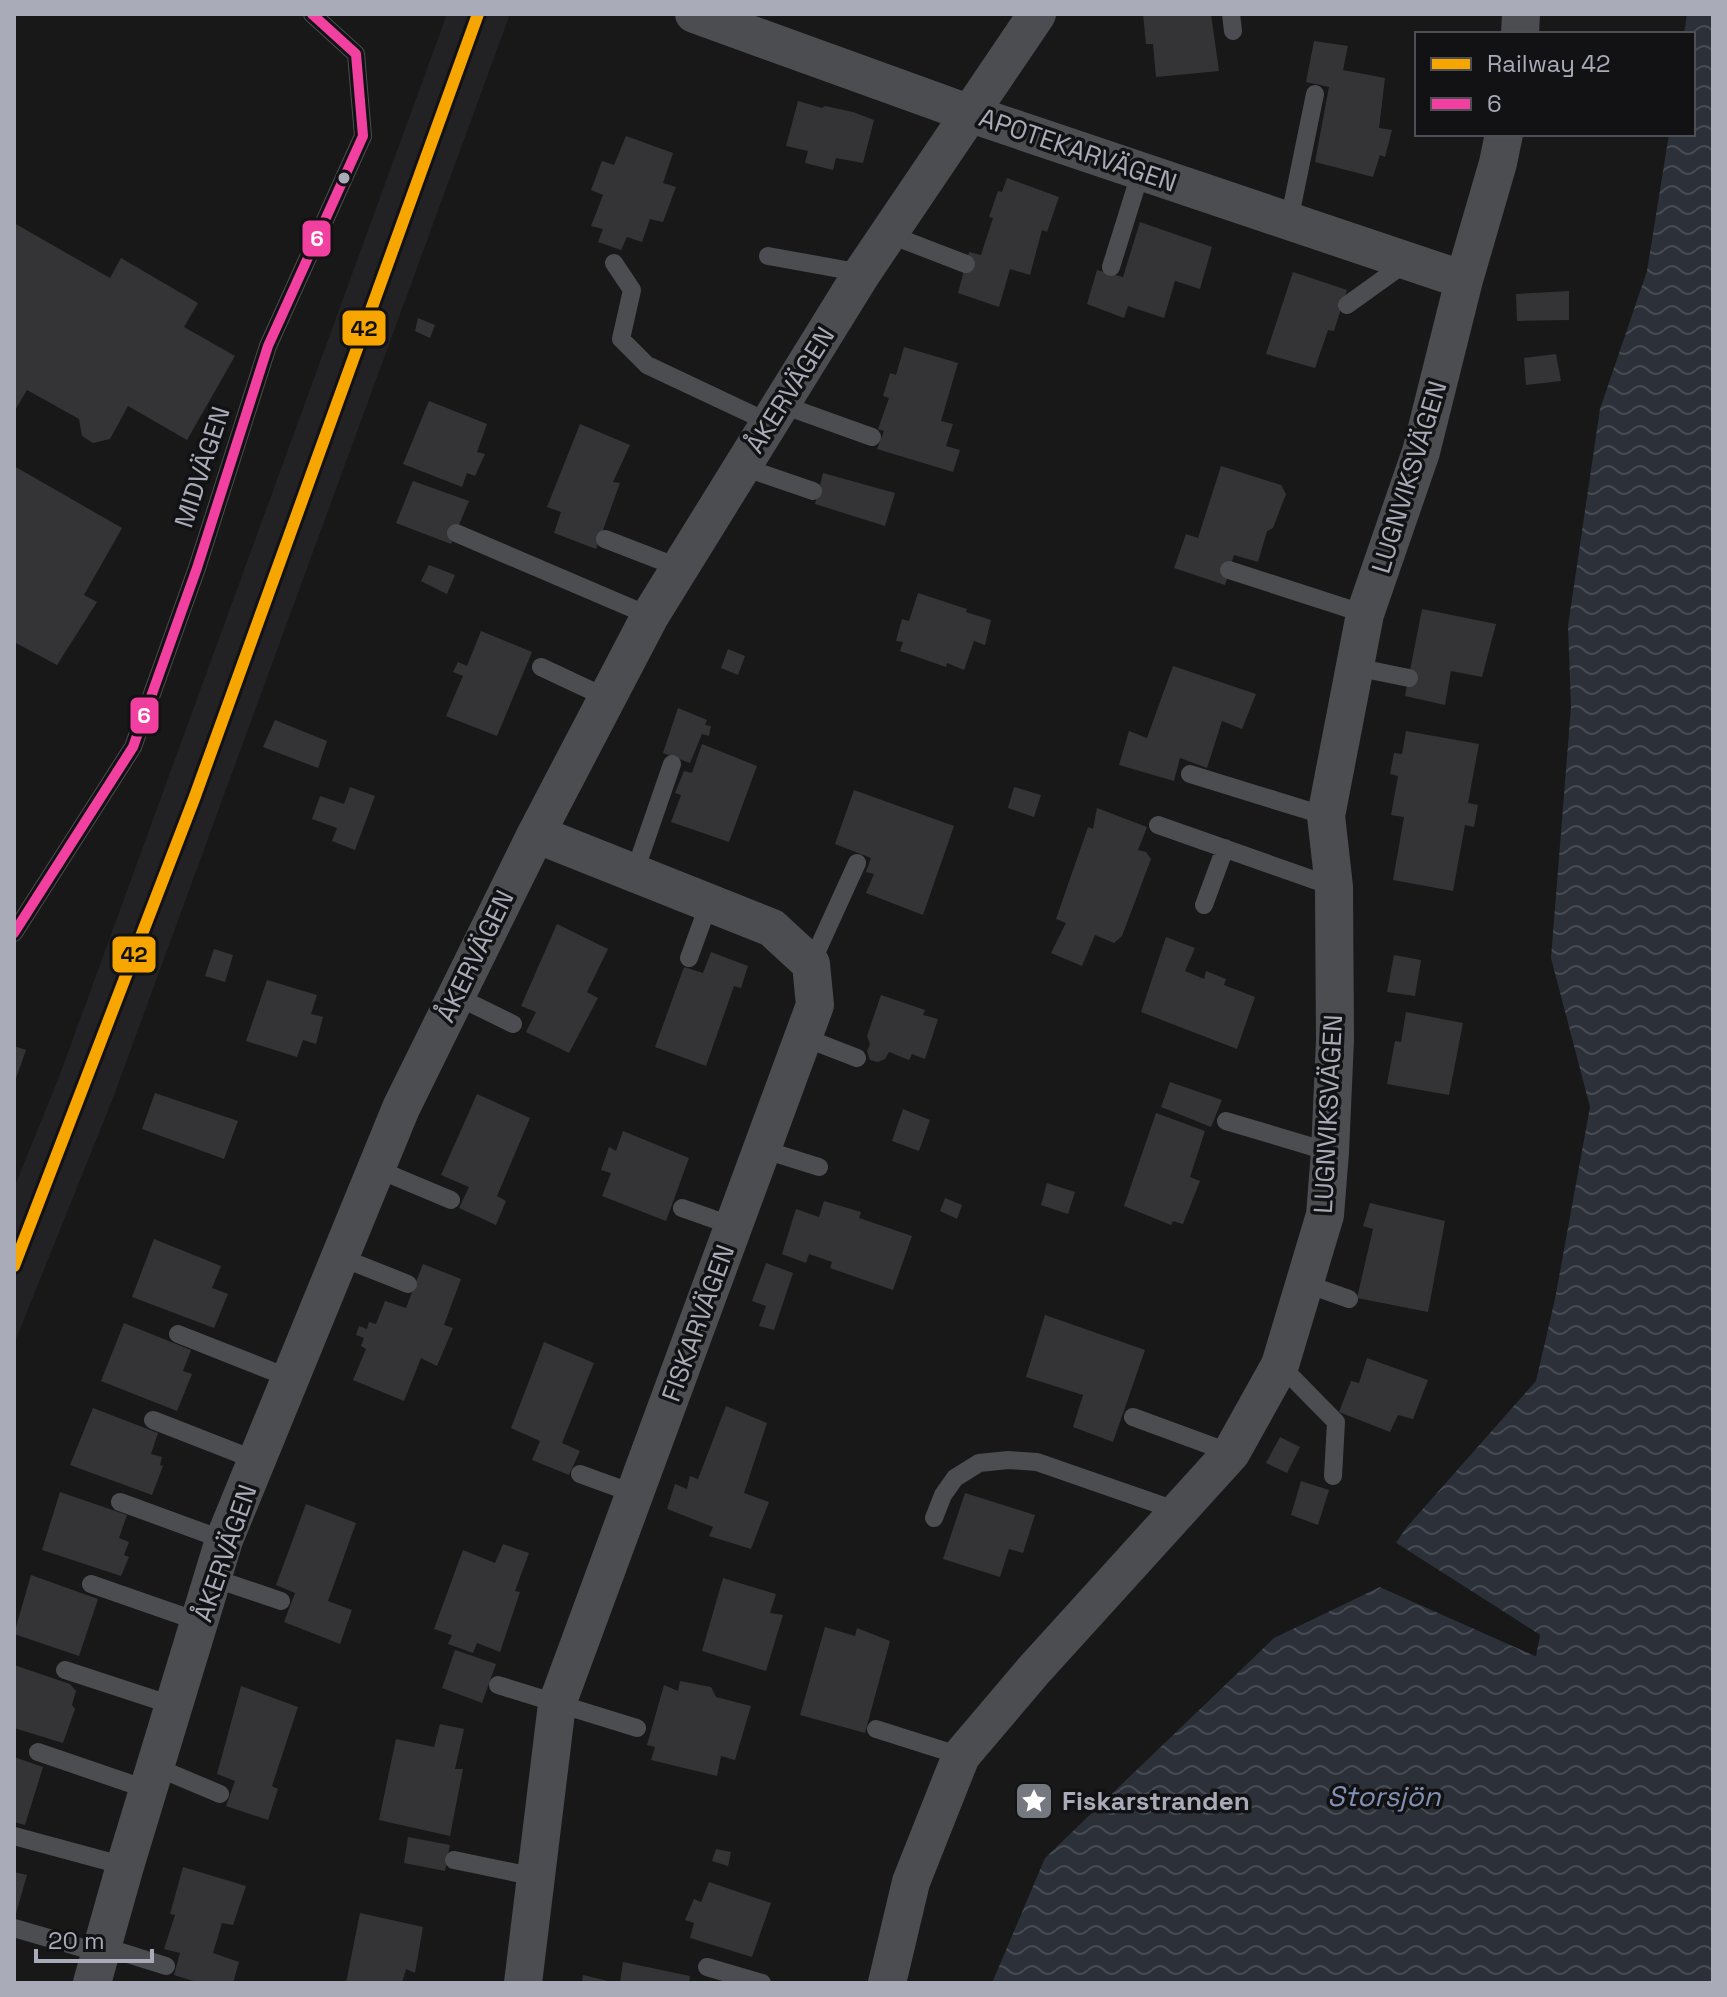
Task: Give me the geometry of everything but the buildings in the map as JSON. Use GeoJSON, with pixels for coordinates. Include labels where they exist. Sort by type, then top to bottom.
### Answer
{"type":"FeatureCollection","features":[{"type":"Feature","properties":{"kind":"street","name":"APOTEKARVÄGEN"},"geometry":{"type":"LineString","coordinates":[[694,14],[971,114],[1464,280]]}},
{"type":"Feature","properties":{"kind":"street","name":"ÅKERVÄGEN"},"geometry":{"type":"LineString","coordinates":[[98,1961],[224,1540],[401,1108],[536,834],[650,616],[862,273],[1037,14]]}},
{"type":"Feature","properties":{"kind":"street","name":"LUGNVIKSVÄGEN"},"geometry":{"type":"LineString","coordinates":[[887,1983],[911,1882],[961,1756],[1034,1670],[1231,1453],[1280,1365],[1325,1215],[1335,1040],[1334,887],[1326,816],[1365,614],[1421,452],[1504,136]]}},
{"type":"Feature","properties":{"kind":"street"},"geometry":{"type":"LineString","coordinates":[[536,834],[772,928],[811,964]]}},
{"type":"Feature","properties":{"kind":"street","name":"FISKARVÄGEN"},"geometry":{"type":"LineString","coordinates":[[523,1983],[557,1704],[815,1005],[811,964]]}},
{"type":"Feature","properties":{"kind":"lane","name":"MIDVÄGEN"},"geometry":{"type":"LineString","coordinates":[[14,933],[133,747],[197,568],[268,346],[363,136],[356,54],[312,14]]}},
{"type":"Feature","properties":{"kind":"lane"},"geometry":{"type":"LineString","coordinates":[[1289,221],[1315,94]]}},
{"type":"Feature","properties":{"kind":"lane"},"geometry":{"type":"LineString","coordinates":[[1111,267],[1141,171]]}},
{"type":"Feature","properties":{"kind":"lane"},"geometry":{"type":"LineString","coordinates":[[888,234],[966,264]]}},
{"type":"Feature","properties":{"kind":"lane"},"geometry":{"type":"LineString","coordinates":[[768,256],[862,273]]}},
{"type":"Feature","properties":{"kind":"lane"},"geometry":{"type":"LineString","coordinates":[[1347,305],[1409,261]]}},
{"type":"Feature","properties":{"kind":"lane"},"geometry":{"type":"LineString","coordinates":[[614,263],[632,290],[621,339],[647,365],[775,414],[872,437]]}},
{"type":"Feature","properties":{"kind":"lane"},"geometry":{"type":"LineString","coordinates":[[743,467],[813,491]]}},
{"type":"Feature","properties":{"kind":"lane"},"geometry":{"type":"LineString","coordinates":[[456,533],[650,616]]}},
{"type":"Feature","properties":{"kind":"lane"},"geometry":{"type":"LineString","coordinates":[[605,539],[680,568]]}},
{"type":"Feature","properties":{"kind":"lane"},"geometry":{"type":"LineString","coordinates":[[1229,570],[1365,614]]}},
{"type":"Feature","properties":{"kind":"lane"},"geometry":{"type":"LineString","coordinates":[[541,667],[607,698]]}},
{"type":"Feature","properties":{"kind":"lane"},"geometry":{"type":"LineString","coordinates":[[1355,667],[1409,678]]}},
{"type":"Feature","properties":{"kind":"lane"},"geometry":{"type":"LineString","coordinates":[[634,874],[672,764]]}},
{"type":"Feature","properties":{"kind":"lane"},"geometry":{"type":"LineString","coordinates":[[1190,774],[1326,816]]}},
{"type":"Feature","properties":{"kind":"lane"},"geometry":{"type":"LineString","coordinates":[[1158,825],[1334,887]]}},
{"type":"Feature","properties":{"kind":"lane"},"geometry":{"type":"LineString","coordinates":[[1204,905],[1225,848]]}},
{"type":"Feature","properties":{"kind":"lane"},"geometry":{"type":"LineString","coordinates":[[811,964],[857,863]]}},
{"type":"Feature","properties":{"kind":"lane"},"geometry":{"type":"LineString","coordinates":[[689,958],[709,903]]}},
{"type":"Feature","properties":{"kind":"lane"},"geometry":{"type":"LineString","coordinates":[[456,996],[513,1024]]}},
{"type":"Feature","properties":{"kind":"lane"},"geometry":{"type":"LineString","coordinates":[[803,1037],[857,1058]]}},
{"type":"Feature","properties":{"kind":"lane"},"geometry":{"type":"LineString","coordinates":[[1226,1121],[1330,1152]]}},
{"type":"Feature","properties":{"kind":"lane"},"geometry":{"type":"LineString","coordinates":[[762,1149],[819,1167]]}},
{"type":"Feature","properties":{"kind":"lane"},"geometry":{"type":"LineString","coordinates":[[377,1169],[451,1200]]}},
{"type":"Feature","properties":{"kind":"lane"},"geometry":{"type":"LineString","coordinates":[[682,1208],[733,1226]]}},
{"type":"Feature","properties":{"kind":"lane"},"geometry":{"type":"LineString","coordinates":[[340,1257],[408,1284]]}},
{"type":"Feature","properties":{"kind":"lane"},"geometry":{"type":"LineString","coordinates":[[1304,1283],[1349,1299]]}},
{"type":"Feature","properties":{"kind":"lane"},"geometry":{"type":"LineString","coordinates":[[178,1334],[292,1379]]}},
{"type":"Feature","properties":{"kind":"lane"},"geometry":{"type":"LineString","coordinates":[[1280,1365],[1336,1422],[1333,1476]]}},
{"type":"Feature","properties":{"kind":"lane"},"geometry":{"type":"LineString","coordinates":[[1133,1417],[1231,1453]]}},
{"type":"Feature","properties":{"kind":"lane"},"geometry":{"type":"LineString","coordinates":[[153,1420],[258,1461]]}},
{"type":"Feature","properties":{"kind":"lane"},"geometry":{"type":"LineString","coordinates":[[934,1518],[943,1495],[955,1478],[979,1463],[1008,1460],[1037,1462],[1178,1511]]}},
{"type":"Feature","properties":{"kind":"lane"},"geometry":{"type":"LineString","coordinates":[[580,1474],[635,1494]]}},
{"type":"Feature","properties":{"kind":"lane"},"geometry":{"type":"LineString","coordinates":[[120,1502],[224,1540]]}},
{"type":"Feature","properties":{"kind":"lane"},"geometry":{"type":"LineString","coordinates":[[213,1578],[281,1601]]}},
{"type":"Feature","properties":{"kind":"lane"},"geometry":{"type":"LineString","coordinates":[[91,1584],[200,1622]]}},
{"type":"Feature","properties":{"kind":"lane"},"geometry":{"type":"LineString","coordinates":[[65,1670],[175,1706]]}},
{"type":"Feature","properties":{"kind":"lane"},"geometry":{"type":"LineString","coordinates":[[498,1685],[637,1728]]}},
{"type":"Feature","properties":{"kind":"lane"},"geometry":{"type":"LineString","coordinates":[[876,1729],[961,1756]]}},
{"type":"Feature","properties":{"kind":"lane"},"geometry":{"type":"LineString","coordinates":[[38,1752],[220,1794]]}},
{"type":"Feature","properties":{"kind":"lane"},"geometry":{"type":"LineString","coordinates":[[14,1836],[125,1866]]}},
{"type":"Feature","properties":{"kind":"lane"},"geometry":{"type":"LineString","coordinates":[[454,1860],[536,1877]]}},
{"type":"Feature","properties":{"kind":"lane"},"geometry":{"type":"LineString","coordinates":[[14,1928],[98,1961],[166,1966]]}},
{"type":"Feature","properties":{"kind":"lane"},"geometry":{"type":"LineString","coordinates":[[707,1967],[762,1983]]}},
{"type":"Feature","properties":{"kind":"shaded area"},"geometry":{"type":"Polygon","coordinates":[[[447,14],[510,14],[113,1098],[14,1344],[14,1188],[59,1077],[447,14]]]}},
{"type":"Feature","properties":{"kind":"water","name":"Storsjön"},"geometry":{"type":"Polygon","coordinates":[[[1687,14],[1713,14],[1713,1983],[992,1983],[1045,1858],[1274,1638],[1380,1587],[1535,1656],[1540,1635],[1396,1543],[1536,1381],[1555,1299],[1590,1107],[1551,958],[1571,707],[1568,626],[1600,409],[1647,271],[1669,136],[1695,136],[1695,32],[1684,32],[1687,14]]]}},
{"type":"Feature","properties":{"kind":"pier"},"geometry":{"type":"Polygon","coordinates":[[[1396,1543],[1540,1635],[1536,1656],[1380,1587],[1381,1583],[1533,1650],[1536,1637],[1395,1546],[1396,1543]]]}},
{"type":"Feature","properties":{"kind":"rail line","name":"42"},"geometry":{"type":"LineString","coordinates":[[14,1266],[194,799],[478,14]]}},
{"type":"Feature","properties":{"kind":"transit line","name":"6"},"geometry":{"type":"LineString","coordinates":[[14,933],[133,747],[197,568],[268,346],[363,136],[356,54],[312,14]]}},
{"type":"Feature","properties":{"kind":"place","name":"Fiskarstranden"},"geometry":{"type":"Point","coordinates":[1034,1801]}}]}
